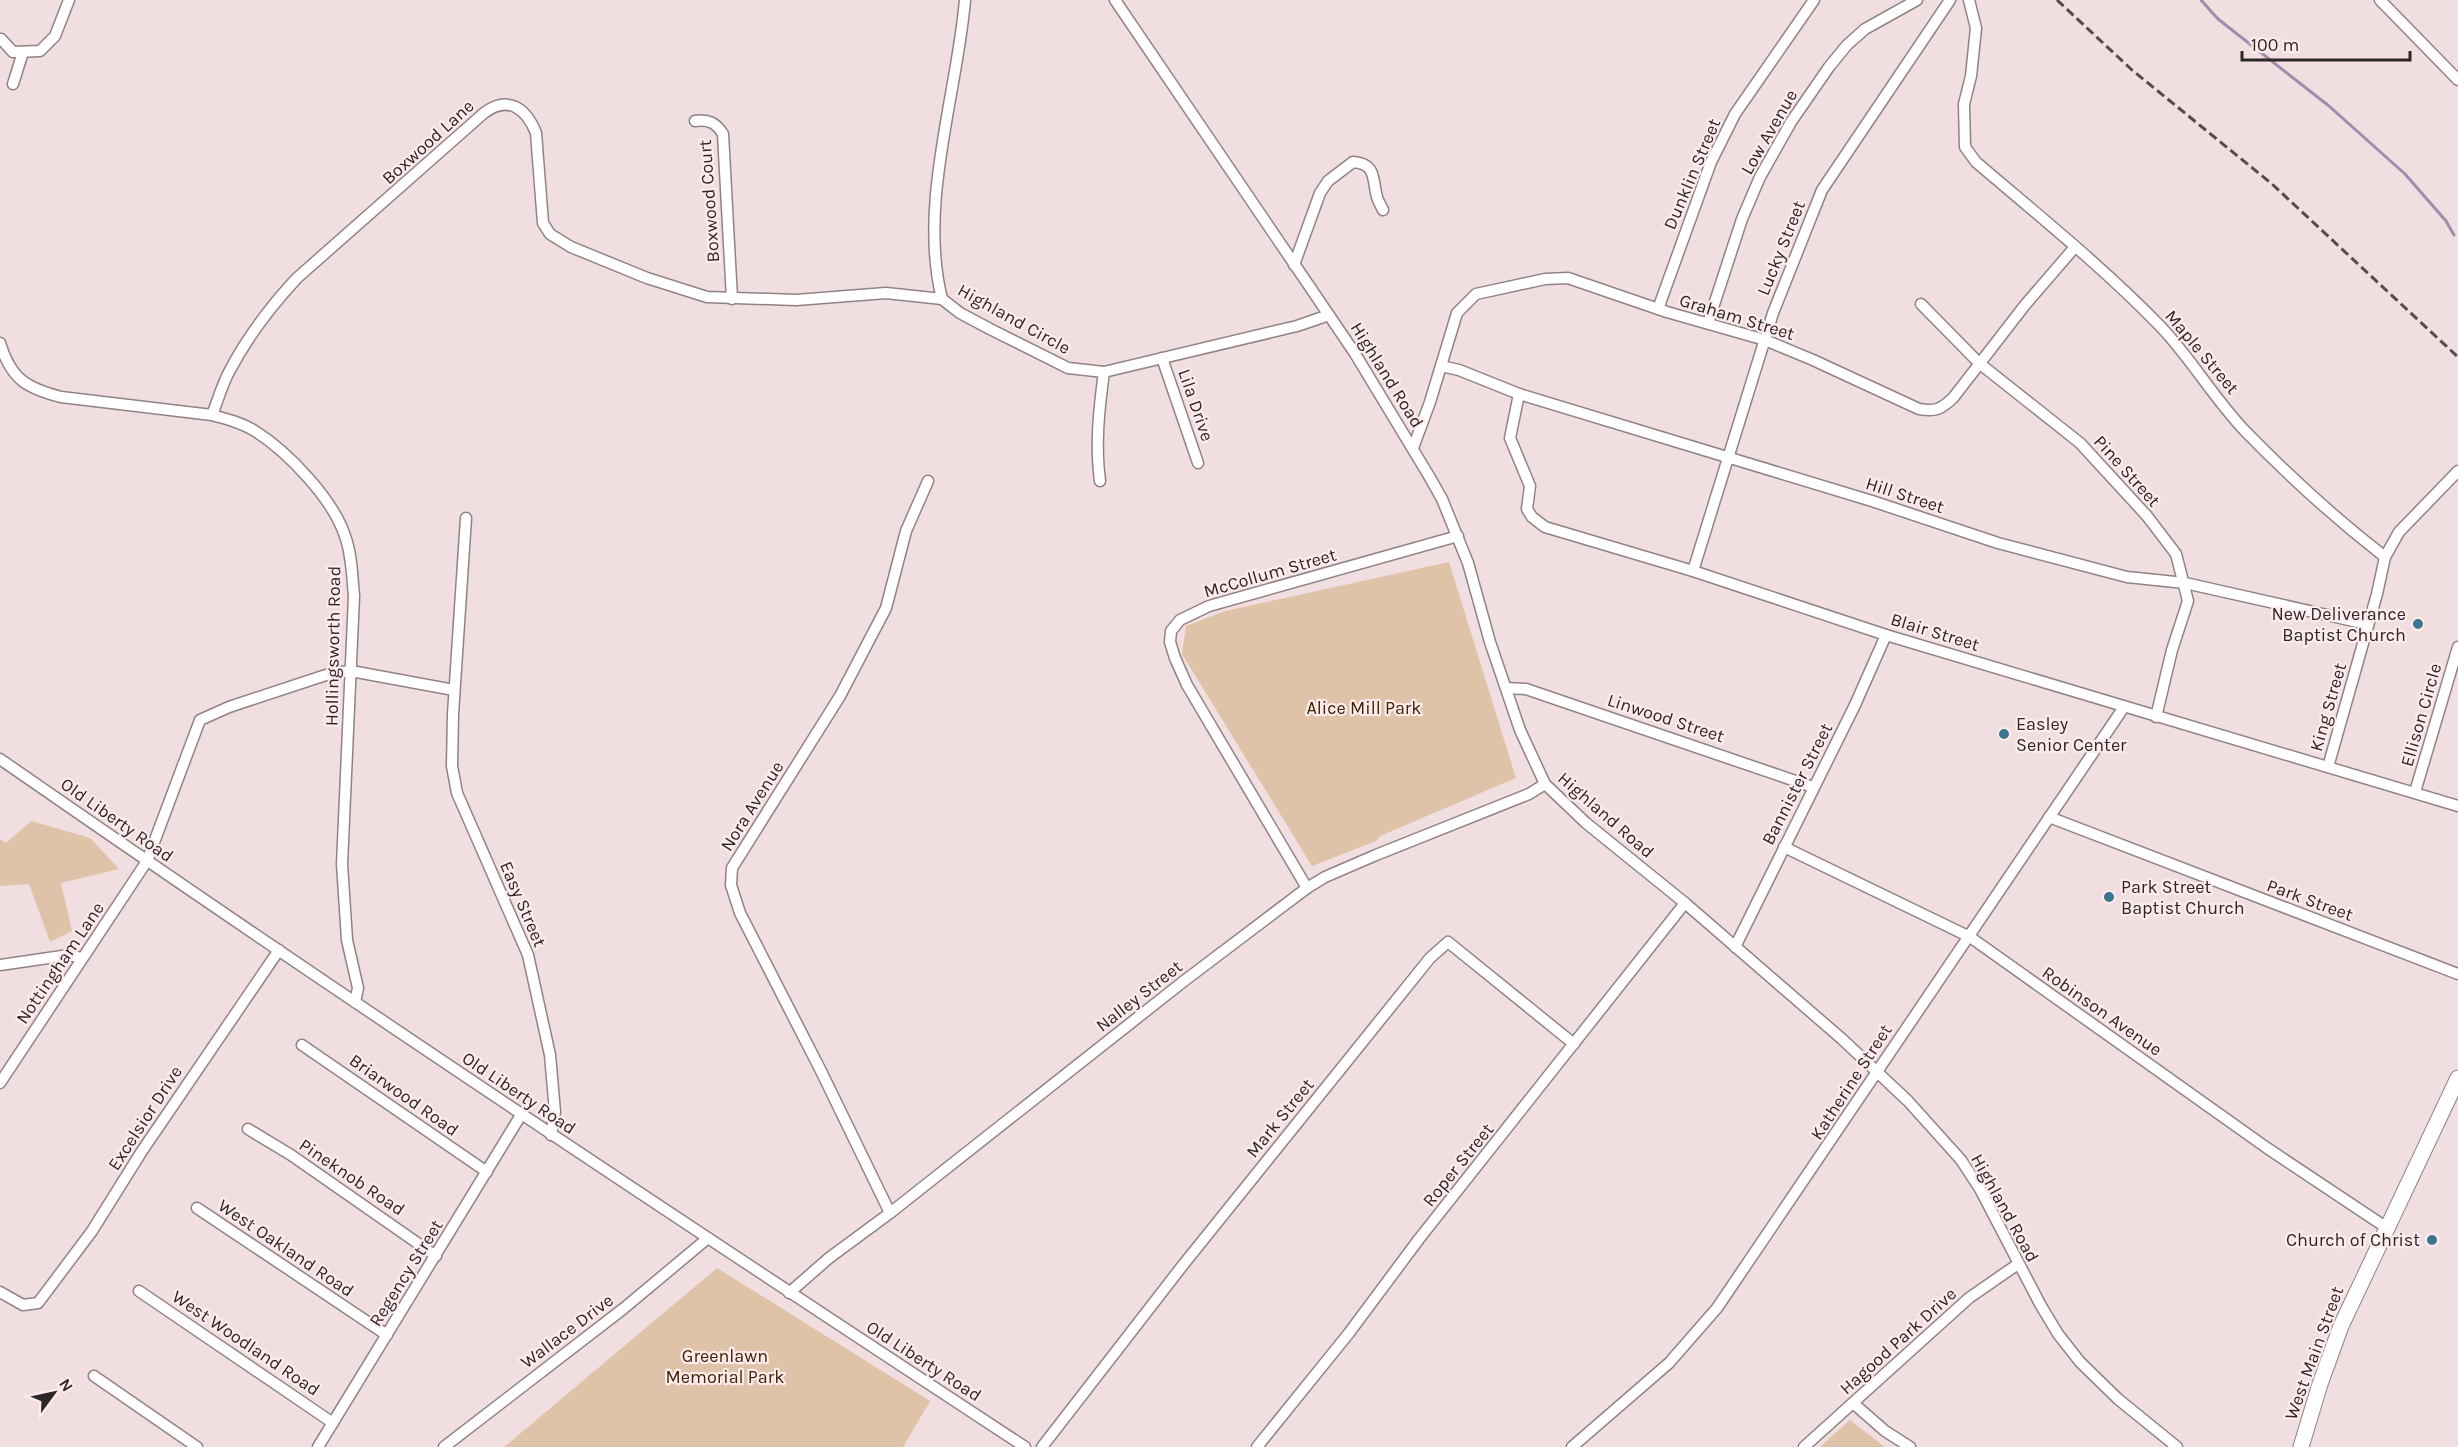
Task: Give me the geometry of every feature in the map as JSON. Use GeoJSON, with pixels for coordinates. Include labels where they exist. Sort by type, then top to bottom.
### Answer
{"type":"FeatureCollection","features":[{"type":"Feature","properties":{"kind":"main road","name":"West Main Street"},"geometry":{"type":"LineString","coordinates":[[2301,1447],[2319,1384],[2341,1326],[2458,1078]]}},
{"type":"Feature","properties":{"kind":"street"},"geometry":{"type":"LineString","coordinates":[[1,39],[13,52],[40,51],[55,36],[69,0]]}},
{"type":"Feature","properties":{"kind":"street","name":"Highland Circle"},"geometry":{"type":"LineString","coordinates":[[965,0],[940,153],[935,255],[942,298],[960,313],[1068,368],[1104,372],[1297,326],[1329,315]]}},
{"type":"Feature","properties":{"kind":"street","name":"Highland Road"},"geometry":{"type":"LineString","coordinates":[[1115,0],[1329,315],[1413,448],[1442,499],[1468,563],[1520,730],[1545,784],[1587,823],[1685,903],[1877,1070],[1935,1129],[1980,1189],[2018,1264],[2058,1334],[2080,1362],[2118,1399],[2177,1447]]}},
{"type":"Feature","properties":{"kind":"street","name":"Dunklin Street"},"geometry":{"type":"LineString","coordinates":[[1658,309],[1711,162],[1725,133],[1735,114],[1814,0]]}},
{"type":"Feature","properties":{"kind":"street","name":"Low Avenue"},"geometry":{"type":"LineString","coordinates":[[1708,323],[1742,219],[1760,177],[1791,122],[1847,45],[1864,29],[1917,0]]}},
{"type":"Feature","properties":{"kind":"street","name":"Lucky Street"},"geometry":{"type":"LineString","coordinates":[[1693,572],[1765,340],[1793,258],[1822,190],[1950,0]]}},
{"type":"Feature","properties":{"kind":"street","name":"Maple Street"},"geometry":{"type":"LineString","coordinates":[[1969,0],[1976,28],[1971,76],[1964,104],[1965,147],[1976,162],[2113,280],[2178,345],[2245,431],[2348,528],[2385,557]]}},
{"type":"Feature","properties":{"kind":"street"},"geometry":{"type":"LineString","coordinates":[[2380,0],[2458,80]]}},
{"type":"Feature","properties":{"kind":"street"},"geometry":{"type":"LineString","coordinates":[[13,84],[23,52]]}},
{"type":"Feature","properties":{"kind":"street","name":"Boxwood Lane"},"geometry":{"type":"LineString","coordinates":[[212,415],[229,372],[269,308],[297,278],[484,113],[501,104],[514,106],[531,121],[536,133],[543,223],[550,234],[571,247],[647,278],[707,297],[796,300],[886,292],[942,298]]}},
{"type":"Feature","properties":{"kind":"street","name":"Boxwood Court"},"geometry":{"type":"LineString","coordinates":[[695,121],[707,120],[718,126],[723,134],[732,299]]}},
{"type":"Feature","properties":{"kind":"street"},"geometry":{"type":"LineString","coordinates":[[1294,265],[1320,193],[1328,181],[1353,162],[1369,167],[1383,210]]}},
{"type":"Feature","properties":{"kind":"street","name":"Graham Street"},"geometry":{"type":"LineString","coordinates":[[1413,448],[1457,313],[1476,294],[1528,281],[1568,278],[1658,309],[1765,340],[1919,409],[1932,411],[1940,409],[1953,398],[2075,247]]}},
{"type":"Feature","properties":{"kind":"street","name":"Pine Street"},"geometry":{"type":"LineString","coordinates":[[1921,304],[1979,363],[2080,443],[2112,477],[2176,554],[2188,601],[2172,650],[2156,717]]}},
{"type":"Feature","properties":{"kind":"street","name":"Hollingsworth Road"},"geometry":{"type":"LineString","coordinates":[[0,343],[6,364],[20,379],[37,391],[61,397],[212,415],[232,420],[255,431],[293,462],[327,502],[345,534],[351,555],[354,596],[342,864],[347,940],[358,988],[355,1002]]}},
{"type":"Feature","properties":{"kind":"street","name":"Lila Drive"},"geometry":{"type":"LineString","coordinates":[[1162,358],[1198,463]]}},
{"type":"Feature","properties":{"kind":"street","name":"Hill Street"},"geometry":{"type":"LineString","coordinates":[[1441,366],[1459,370],[1519,393],[1998,543],[2127,577],[2185,582],[2367,624]]}},
{"type":"Feature","properties":{"kind":"street"},"geometry":{"type":"LineString","coordinates":[[1100,482],[1098,412],[1104,372]]}},
{"type":"Feature","properties":{"kind":"street","name":"Blair Street"},"geometry":{"type":"LineString","coordinates":[[1519,393],[1510,438],[1530,486],[1527,509],[1532,517],[1545,527],[1886,635],[2458,806]]}},
{"type":"Feature","properties":{"kind":"street","name":"King Street"},"geometry":{"type":"LineString","coordinates":[[2328,767],[2377,594],[2385,557],[2399,532],[2458,471]]}},
{"type":"Feature","properties":{"kind":"street","name":"Nora Avenue"},"geometry":{"type":"LineString","coordinates":[[890,1213],[744,921],[731,885],[732,868],[840,696],[886,608],[906,531],[928,481]]}},
{"type":"Feature","properties":{"kind":"street","name":"Easy Street"},"geometry":{"type":"LineString","coordinates":[[466,518],[454,690],[452,766],[457,793],[528,955],[550,1055],[555,1112],[551,1135]]}},
{"type":"Feature","properties":{"kind":"street","name":"McCollum Street"},"geometry":{"type":"LineString","coordinates":[[1307,888],[1187,685],[1170,642],[1171,631],[1180,620],[1209,606],[1458,536]]}},
{"type":"Feature","properties":{"kind":"street","name":"Bannister Street"},"geometry":{"type":"LineString","coordinates":[[1735,948],[1855,705],[1886,635]]}},
{"type":"Feature","properties":{"kind":"street","name":"Ellison Circle"},"geometry":{"type":"LineString","coordinates":[[2415,792],[2458,647]]}},
{"type":"Feature","properties":{"kind":"street"},"geometry":{"type":"LineString","coordinates":[[351,670],[454,690]]}},
{"type":"Feature","properties":{"kind":"street","name":"Nottingham Lane"},"geometry":{"type":"LineString","coordinates":[[0,1083],[147,861],[200,720],[229,707],[322,676],[351,670]]}},
{"type":"Feature","properties":{"kind":"street","name":"Linwood Street"},"geometry":{"type":"LineString","coordinates":[[1506,688],[1526,689],[1813,786]]}},
{"type":"Feature","properties":{"kind":"street","name":"Katherine Street"},"geometry":{"type":"LineString","coordinates":[[1572,1447],[1669,1363],[1718,1308],[2124,707]]}},
{"type":"Feature","properties":{"kind":"street","name":"Old Liberty Road"},"geometry":{"type":"LineString","coordinates":[[0,759],[521,1115],[1009,1443],[1025,1447]]}},
{"type":"Feature","properties":{"kind":"street","name":"Nalley Street"},"geometry":{"type":"LineString","coordinates":[[789,1293],[829,1258],[1307,888],[1325,877],[1366,859],[1529,794],[1545,784]]}},
{"type":"Feature","properties":{"kind":"street","name":"Park Street"},"geometry":{"type":"LineString","coordinates":[[2049,817],[2458,974]]}},
{"type":"Feature","properties":{"kind":"street","name":"Robinson Avenue"},"geometry":{"type":"LineString","coordinates":[[1784,847],[1970,937],[2267,1148],[2387,1228]]}},
{"type":"Feature","properties":{"kind":"street","name":"Roper Street"},"geometry":{"type":"LineString","coordinates":[[1257,1447],[1349,1333],[1419,1239],[1685,903]]}},
{"type":"Feature","properties":{"kind":"street","name":"Mark Street"},"geometry":{"type":"LineString","coordinates":[[1042,1447],[1247,1185],[1430,958],[1448,942],[1574,1044]]}},
{"type":"Feature","properties":{"kind":"street","name":"Excelsior Drive"},"geometry":{"type":"LineString","coordinates":[[0,1292],[23,1305],[38,1304],[92,1231],[142,1151],[279,950]]}},
{"type":"Feature","properties":{"kind":"street"},"geometry":{"type":"LineString","coordinates":[[0,965],[69,954],[82,958]]}},
{"type":"Feature","properties":{"kind":"street","name":"Briarwood Road"},"geometry":{"type":"LineString","coordinates":[[302,1045],[487,1172]]}},
{"type":"Feature","properties":{"kind":"street","name":"Regency Street"},"geometry":{"type":"LineString","coordinates":[[318,1447],[521,1115]]}},
{"type":"Feature","properties":{"kind":"street","name":"Pineknob Road"},"geometry":{"type":"LineString","coordinates":[[248,1129],[387,1220],[436,1256]]}},
{"type":"Feature","properties":{"kind":"street","name":"West Oakland Road"},"geometry":{"type":"LineString","coordinates":[[197,1208],[387,1335]]}},
{"type":"Feature","properties":{"kind":"street","name":"Wallace Drive"},"geometry":{"type":"LineString","coordinates":[[444,1447],[623,1309],[708,1239]]}},
{"type":"Feature","properties":{"kind":"street","name":"Hagood Park Drive"},"geometry":{"type":"LineString","coordinates":[[1804,1447],[1969,1298],[2018,1264]]}},
{"type":"Feature","properties":{"kind":"street","name":"West Woodland Road"},"geometry":{"type":"LineString","coordinates":[[140,1291],[333,1423]]}},
{"type":"Feature","properties":{"kind":"street"},"geometry":{"type":"LineString","coordinates":[[94,1376],[197,1447]]}},
{"type":"Feature","properties":{"kind":"street"},"geometry":{"type":"LineString","coordinates":[[1853,1403],[1885,1431],[1910,1447]]}},
{"type":"Feature","properties":{"kind":"green space","name":"Alice Mill Park"},"geometry":{"type":"Polygon","coordinates":[[[1449,562],[1516,778],[1380,836],[1376,841],[1312,866],[1182,654],[1186,626],[1225,611],[1449,562]]]}},
{"type":"Feature","properties":{"kind":"green space"},"geometry":{"type":"Polygon","coordinates":[[[31,821],[90,838],[119,869],[61,883],[72,931],[50,942],[29,884],[0,886],[0,839],[6,843],[31,821]]]}},
{"type":"Feature","properties":{"kind":"green space","name":"Greenlawn Memorial Park"},"geometry":{"type":"Polygon","coordinates":[[[717,1268],[930,1401],[903,1447],[504,1447],[717,1268]]]}},
{"type":"Feature","properties":{"kind":"green space"},"geometry":{"type":"Polygon","coordinates":[[[1850,1420],[1885,1447],[1820,1447],[1850,1420]]]}},
{"type":"Feature","properties":{"kind":"waterway"},"geometry":{"type":"LineString","coordinates":[[2201,0],[2218,19],[2329,106],[2405,174],[2446,221],[2454,235]]}},
{"type":"Feature","properties":{"kind":"railway"},"geometry":{"type":"LineString","coordinates":[[2057,0],[2132,70],[2272,184],[2458,357]]}},
{"type":"Feature","properties":{"kind":"place","name":"New Deliverance Baptist Church"},"geometry":{"type":"Point","coordinates":[2418,624]}},
{"type":"Feature","properties":{"kind":"place","name":"Easley Senior Center"},"geometry":{"type":"Point","coordinates":[2004,734]}},
{"type":"Feature","properties":{"kind":"place","name":"Park Street Baptist Church"},"geometry":{"type":"Point","coordinates":[2109,897]}},
{"type":"Feature","properties":{"kind":"place","name":"Church of Christ"},"geometry":{"type":"Point","coordinates":[2432,1240]}}]}
